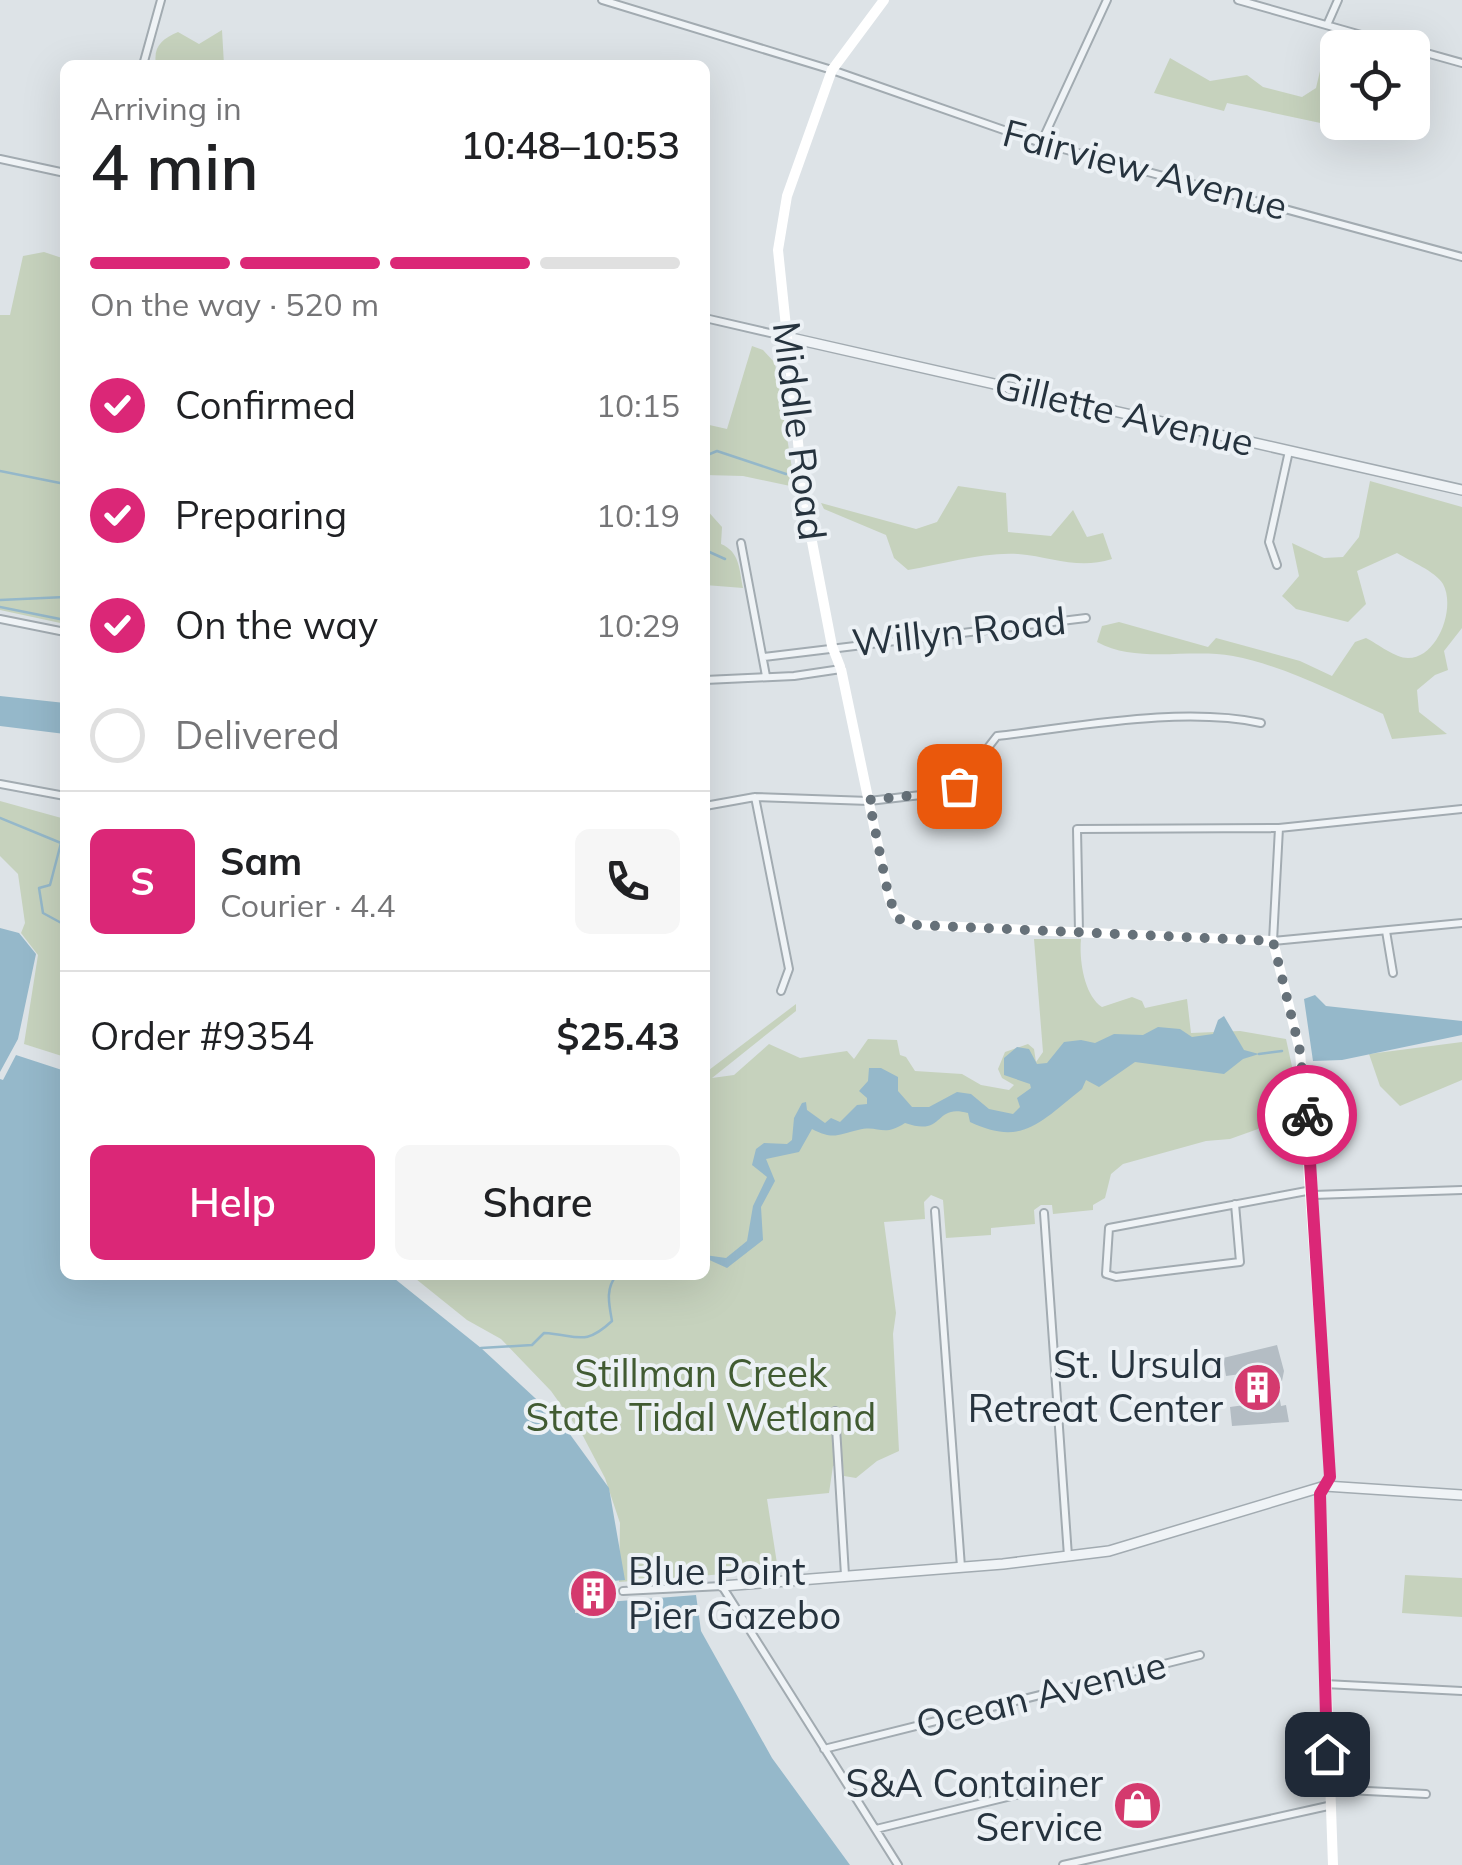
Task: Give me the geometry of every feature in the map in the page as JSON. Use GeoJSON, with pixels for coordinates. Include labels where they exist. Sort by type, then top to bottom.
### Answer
{"type":"FeatureCollection","features":[{"type":"Feature","properties":{"kind":"main road","name":"Middle Road"},"geometry":{"type":"LineString","coordinates":[[884,0],[832,70],[787,196],[780,232],[779,278],[804,500],[832,646],[841,669],[895,914],[906,922],[1079,932]]}},
{"type":"Feature","properties":{"kind":"main road"},"geometry":{"type":"LineString","coordinates":[[1079,932],[1273,941],[1300,1051],[1313,1193],[1330,1477],[1320,1494],[1333,1865]]}},
{"type":"Feature","properties":{"kind":"street"},"geometry":{"type":"LineString","coordinates":[[144,60],[161,0]]}},
{"type":"Feature","properties":{"kind":"street","name":"Fairview Avenue"},"geometry":{"type":"LineString","coordinates":[[602,0],[832,70],[1040,144],[1462,257]]}},
{"type":"Feature","properties":{"kind":"street"},"geometry":{"type":"LineString","coordinates":[[1040,144],[1108,0]]}},
{"type":"Feature","properties":{"kind":"street"},"geometry":{"type":"LineString","coordinates":[[1238,0],[1345,30]]}},
{"type":"Feature","properties":{"kind":"street"},"geometry":{"type":"LineString","coordinates":[[1327,25],[1338,0]]}},
{"type":"Feature","properties":{"kind":"street"},"geometry":{"type":"LineString","coordinates":[[1430,54],[1462,63]]}},
{"type":"Feature","properties":{"kind":"street"},"geometry":{"type":"LineString","coordinates":[[0,159],[60,172]]}},
{"type":"Feature","properties":{"kind":"street"},"geometry":{"type":"LineString","coordinates":[[710,319],[787,337]]}},
{"type":"Feature","properties":{"kind":"street","name":"Gillette Avenue"},"geometry":{"type":"LineString","coordinates":[[787,337],[1462,490]]}},
{"type":"Feature","properties":{"kind":"street"},"geometry":{"type":"LineString","coordinates":[[1277,565],[1269,542],[1289,451]]}},
{"type":"Feature","properties":{"kind":"street"},"geometry":{"type":"LineString","coordinates":[[741,543],[766,676]]}},
{"type":"Feature","properties":{"kind":"street","name":"Willyn Road"},"geometry":{"type":"LineString","coordinates":[[764,657],[1086,618]]}},
{"type":"Feature","properties":{"kind":"street"},"geometry":{"type":"LineString","coordinates":[[0,620],[60,631]]}},
{"type":"Feature","properties":{"kind":"street"},"geometry":{"type":"LineString","coordinates":[[710,680],[841,669]]}},
{"type":"Feature","properties":{"kind":"street"},"geometry":{"type":"LineString","coordinates":[[710,805],[755,797],[869,800],[946,792],[959,786],[997,736],[1188,718],[1260,723]]}},
{"type":"Feature","properties":{"kind":"street"},"geometry":{"type":"LineString","coordinates":[[0,784],[60,795]]}},
{"type":"Feature","properties":{"kind":"street"},"geometry":{"type":"LineString","coordinates":[[755,797],[789,968],[780,991]]}},
{"type":"Feature","properties":{"kind":"street"},"geometry":{"type":"LineString","coordinates":[[1079,932],[1077,830],[1279,828],[1462,809]]}},
{"type":"Feature","properties":{"kind":"street"},"geometry":{"type":"LineString","coordinates":[[1279,828],[1273,941],[1462,923]]}},
{"type":"Feature","properties":{"kind":"street"},"geometry":{"type":"LineString","coordinates":[[1386,932],[1393,973]]}},
{"type":"Feature","properties":{"kind":"street"},"geometry":{"type":"LineString","coordinates":[[1235,1204],[1240,1262],[1116,1277],[1106,1274],[1106,1234],[1109,1228],[1122,1223],[1235,1204],[1313,1193],[1462,1190]]}},
{"type":"Feature","properties":{"kind":"street"},"geometry":{"type":"LineString","coordinates":[[934,1211],[961,1568]]}},
{"type":"Feature","properties":{"kind":"street"},"geometry":{"type":"LineString","coordinates":[[1044,1213],[1068,1556]]}},
{"type":"Feature","properties":{"kind":"street"},"geometry":{"type":"LineString","coordinates":[[835,1411],[845,1575]]}},
{"type":"Feature","properties":{"kind":"street"},"geometry":{"type":"LineString","coordinates":[[623,1591],[961,1568],[1068,1556],[1151,1540],[1325,1486],[1462,1495]]}},
{"type":"Feature","properties":{"kind":"street"},"geometry":{"type":"LineString","coordinates":[[722,1586],[898,1865]]}},
{"type":"Feature","properties":{"kind":"street","name":"Ocean Avenue"},"geometry":{"type":"LineString","coordinates":[[824,1750],[1200,1656]]}},
{"type":"Feature","properties":{"kind":"street"},"geometry":{"type":"LineString","coordinates":[[1325,1684],[1462,1692]]}},
{"type":"Feature","properties":{"kind":"street"},"geometry":{"type":"LineString","coordinates":[[876,1829],[1056,1785]]}},
{"type":"Feature","properties":{"kind":"street"},"geometry":{"type":"LineString","coordinates":[[1328,1789],[1426,1794]]}},
{"type":"Feature","properties":{"kind":"street"},"geometry":{"type":"LineString","coordinates":[[1063,1865],[1328,1806]]}},
{"type":"Feature","properties":{"kind":"green space"},"geometry":{"type":"Polygon","coordinates":[[[222,30],[224,60],[155,60],[157,48],[178,32],[199,44],[222,30]]]}},
{"type":"Feature","properties":{"kind":"green space"},"geometry":{"type":"Polygon","coordinates":[[[1170,58],[1210,81],[1247,75],[1263,87],[1302,97],[1316,88],[1320,71],[1320,123],[1227,103],[1224,111],[1154,93],[1170,58]]]}},
{"type":"Feature","properties":{"kind":"green space"},"geometry":{"type":"Polygon","coordinates":[[[44,252],[60,257],[60,623],[0,610],[0,315],[10,315],[23,256],[44,252]]]}},
{"type":"Feature","properties":{"kind":"green space"},"geometry":{"type":"Polygon","coordinates":[[[752,346],[763,350],[775,363],[795,487],[743,476],[710,475],[710,425],[727,429],[752,346]]]}},
{"type":"Feature","properties":{"kind":"green space"},"geometry":{"type":"Polygon","coordinates":[[[1370,481],[1462,507],[1462,628],[1444,651],[1448,670],[1417,690],[1419,712],[1447,734],[1392,739],[1383,714],[1272,666],[1216,654],[1129,652],[1097,642],[1102,626],[1119,622],[1208,647],[1216,638],[1300,661],[1332,676],[1355,642],[1366,638],[1398,656],[1419,656],[1442,630],[1446,594],[1434,575],[1397,553],[1357,571],[1366,604],[1348,622],[1296,609],[1282,596],[1299,576],[1292,543],[1324,558],[1343,557],[1359,537],[1370,481]]]}},
{"type":"Feature","properties":{"kind":"green space"},"geometry":{"type":"Polygon","coordinates":[[[958,486],[1006,493],[1008,532],[1051,536],[1073,510],[1087,537],[1103,533],[1112,559],[1077,563],[1004,554],[908,570],[894,558],[886,535],[824,509],[821,503],[916,529],[937,522],[958,486]]]}},
{"type":"Feature","properties":{"kind":"green space"},"geometry":{"type":"Polygon","coordinates":[[[710,514],[722,527],[721,544],[735,556],[743,588],[710,585],[710,514]]]}},
{"type":"Feature","properties":{"kind":"green space"},"geometry":{"type":"Polygon","coordinates":[[[0,801],[60,818],[60,1055],[24,1044],[38,955],[21,933],[25,923],[18,874],[0,856],[0,801]]]}},
{"type":"Feature","properties":{"kind":"green space","name":"Stillman Creek State Tidal Wetland"},"geometry":{"type":"Polygon","coordinates":[[[1034,939],[1081,939],[1084,976],[1102,1007],[1132,997],[1142,1001],[1145,1008],[1187,999],[1191,1033],[1240,1031],[1286,1039],[1293,1071],[1281,1105],[1258,1129],[1123,1164],[1111,1174],[1105,1198],[1093,1205],[1093,1210],[1053,1214],[1052,1205],[1041,1205],[1034,1210],[1035,1224],[991,1228],[991,1235],[946,1238],[943,1200],[931,1195],[924,1202],[925,1219],[884,1222],[896,1313],[893,1334],[899,1451],[877,1461],[856,1478],[844,1476],[843,1466],[833,1466],[829,1493],[767,1499],[778,1570],[619,1582],[620,1523],[605,1478],[583,1436],[551,1391],[501,1339],[467,1320],[417,1280],[710,1280],[710,1069],[796,1004],[796,1011],[712,1078],[734,1075],[769,1044],[800,1058],[847,1051],[854,1059],[868,1039],[897,1040],[900,1055],[906,1057],[915,1071],[962,1074],[981,1085],[1009,1090],[1014,1085],[1002,1078],[998,1069],[1005,1052],[1028,1044],[1034,1049],[1036,1062],[1043,1052],[1034,939]]]}},
{"type":"Feature","properties":{"kind":"green space"},"geometry":{"type":"Polygon","coordinates":[[[1462,1042],[1462,1080],[1400,1106],[1380,1086],[1369,1054],[1462,1042]]]}},
{"type":"Feature","properties":{"kind":"green space"},"geometry":{"type":"Polygon","coordinates":[[[1405,1575],[1462,1578],[1462,1617],[1402,1613],[1405,1575]]]}},
{"type":"Feature","properties":{"kind":"water"},"geometry":{"type":"Polygon","coordinates":[[[0,696],[60,702],[60,733],[0,726],[0,696]]]}},
{"type":"Feature","properties":{"kind":"water"},"geometry":{"type":"Polygon","coordinates":[[[0,928],[19,933],[36,954],[18,1039],[0,1072],[0,928]]]}},
{"type":"Feature","properties":{"kind":"water"},"geometry":{"type":"Polygon","coordinates":[[[1315,995],[1326,1006],[1462,1021],[1462,1035],[1342,1060],[1313,1061],[1304,999],[1315,995]]]}},
{"type":"Feature","properties":{"kind":"water"},"geometry":{"type":"Polygon","coordinates":[[[1224,1016],[1244,1050],[1259,1054],[1243,1059],[1224,1074],[1135,1062],[1099,1087],[1086,1080],[1082,1089],[1042,1121],[1018,1131],[988,1129],[970,1122],[968,1113],[957,1111],[927,1126],[905,1123],[891,1130],[865,1129],[835,1136],[812,1129],[799,1152],[766,1159],[775,1181],[761,1207],[763,1240],[727,1268],[710,1260],[710,1256],[726,1258],[747,1241],[753,1206],[767,1177],[752,1165],[756,1149],[764,1143],[787,1144],[792,1140],[794,1118],[802,1103],[806,1102],[807,1110],[825,1123],[831,1118],[840,1122],[857,1105],[867,1104],[867,1098],[859,1091],[868,1081],[869,1068],[881,1068],[898,1077],[898,1091],[912,1107],[929,1107],[957,1092],[971,1094],[989,1109],[1013,1114],[1020,1107],[1017,1098],[1031,1088],[1030,1084],[1004,1075],[1004,1058],[1017,1047],[1029,1049],[1037,1064],[1047,1063],[1064,1042],[1095,1043],[1114,1034],[1143,1035],[1158,1027],[1180,1029],[1192,1037],[1213,1034],[1218,1020],[1224,1016]]]}},
{"type":"Feature","properties":{"kind":"water"},"geometry":{"type":"Polygon","coordinates":[[[16,1055],[60,1069],[60,1280],[396,1280],[481,1348],[561,1422],[609,1488],[625,1580],[575,1584],[575,1613],[595,1612],[595,1603],[696,1595],[701,1631],[772,1758],[850,1865],[0,1865],[0,1079],[3,1080],[16,1055]]]}},
{"type":"Feature","properties":{"kind":"building","name":"St. Ursula Retreat Center"},"geometry":{"type":"Polygon","coordinates":[[[1277,1345],[1284,1371],[1282,1381],[1272,1383],[1274,1396],[1279,1395],[1281,1406],[1286,1405],[1289,1422],[1232,1426],[1230,1407],[1252,1404],[1241,1391],[1248,1373],[1226,1376],[1223,1358],[1277,1345]]]}},
{"type":"Feature","properties":{"kind":"waterway"},"geometry":{"type":"LineString","coordinates":[[710,454],[717,451],[786,474]]}},
{"type":"Feature","properties":{"kind":"waterway"},"geometry":{"type":"LineString","coordinates":[[0,471],[60,483]]}},
{"type":"Feature","properties":{"kind":"waterway"},"geometry":{"type":"LineString","coordinates":[[710,552],[725,559]]}},
{"type":"Feature","properties":{"kind":"waterway"},"geometry":{"type":"LineString","coordinates":[[0,600],[60,597]]}},
{"type":"Feature","properties":{"kind":"waterway"},"geometry":{"type":"LineString","coordinates":[[0,607],[60,619]]}},
{"type":"Feature","properties":{"kind":"waterway"},"geometry":{"type":"LineString","coordinates":[[0,818],[60,843]]}},
{"type":"Feature","properties":{"kind":"waterway"},"geometry":{"type":"LineString","coordinates":[[60,847],[50,885],[39,888],[43,913],[60,922]]}},
{"type":"Feature","properties":{"kind":"waterway"},"geometry":{"type":"LineString","coordinates":[[1259,1054],[1282,1051]]}},
{"type":"Feature","properties":{"kind":"waterway"},"geometry":{"type":"LineString","coordinates":[[481,1348],[532,1345],[544,1333],[580,1337],[594,1334],[612,1321],[609,1291],[613,1280]]}},
{"type":"Feature","properties":{"kind":"way so far"},"geometry":{"type":"LineString","coordinates":[[959,786],[946,792],[869,800],[889,898],[899,919],[916,925],[1273,941],[1300,1051],[1307,1115]]}},
{"type":"Feature","properties":{"kind":"place","name":"St. Ursula Retreat Center"},"geometry":{"type":"Point","coordinates":[1258,1387]}},
{"type":"Feature","properties":{"kind":"place","name":"Blue Point Pier Gazebo"},"geometry":{"type":"Point","coordinates":[593,1594]}},
{"type":"Feature","properties":{"kind":"place","name":"S&A Container Service"},"geometry":{"type":"Point","coordinates":[1138,1806]}},
{"type":"Feature","properties":{"kind":"route"},"geometry":{"type":"LineString","coordinates":[[1307,1115],[1330,1477],[1320,1494],[1327,1754]]}}]}
